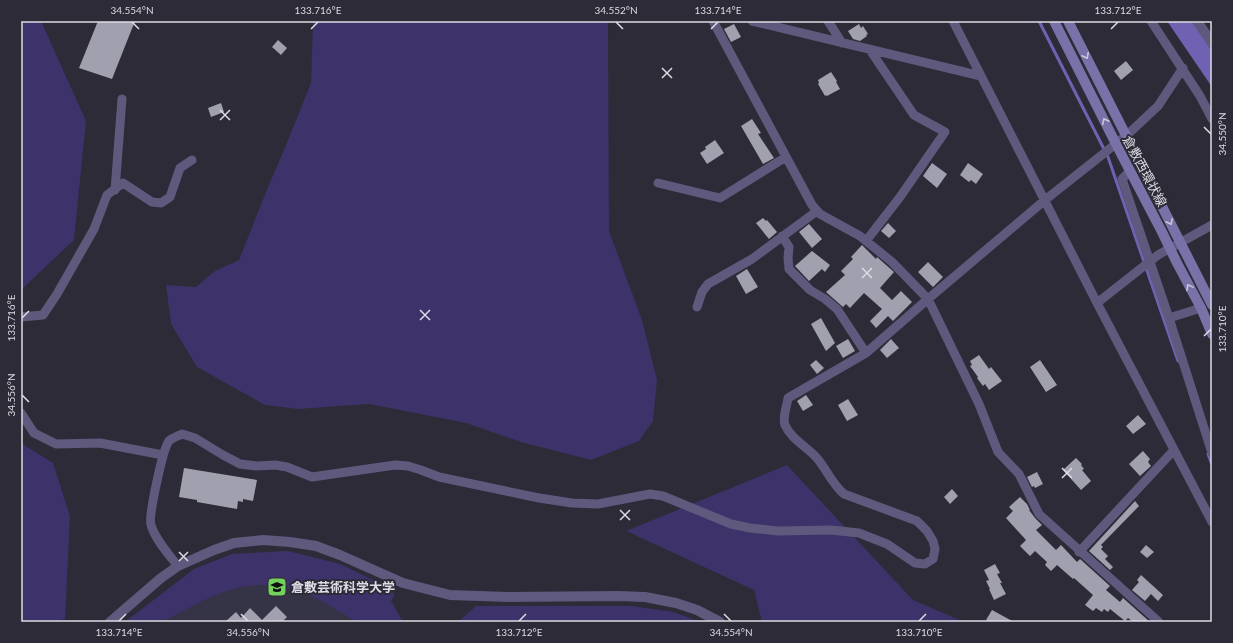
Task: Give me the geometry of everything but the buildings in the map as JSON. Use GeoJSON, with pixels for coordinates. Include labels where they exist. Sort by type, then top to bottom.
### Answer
{"type":"FeatureCollection","features":[{"type":"Feature","properties":{"kind":"main road","name":"倉敷西環状線"},"geometry":{"type":"LineString","coordinates":[[1054,21],[1201,308],[1212,334]]}},
{"type":"Feature","properties":{"kind":"main road","name":"倉敷西環状線"},"geometry":{"type":"LineString","coordinates":[[1068,21],[1212,305]]}},
{"type":"Feature","properties":{"kind":"street"},"geometry":{"type":"LineString","coordinates":[[713,21],[812,205],[820,214],[860,236],[892,262],[928,299],[979,404],[998,452],[1019,474],[1039,514],[1079,552],[1159,622]]}},
{"type":"Feature","properties":{"kind":"street"},"geometry":{"type":"LineString","coordinates":[[752,21],[981,76]]}},
{"type":"Feature","properties":{"kind":"street"},"geometry":{"type":"LineString","coordinates":[[828,21],[842,43]]}},
{"type":"Feature","properties":{"kind":"street"},"geometry":{"type":"LineString","coordinates":[[953,21],[1097,303],[1212,522]]}},
{"type":"Feature","properties":{"kind":"street"},"geometry":{"type":"LineString","coordinates":[[1151,21],[1183,68],[1212,119]]}},
{"type":"Feature","properties":{"kind":"street"},"geometry":{"type":"LineString","coordinates":[[1197,21],[1212,43]]}},
{"type":"Feature","properties":{"kind":"street"},"geometry":{"type":"LineString","coordinates":[[866,241],[900,197],[945,132],[914,115],[870,50]]}},
{"type":"Feature","properties":{"kind":"street"},"geometry":{"type":"LineString","coordinates":[[178,566],[162,547],[150,525],[150,511],[163,455],[169,441],[182,434],[195,438],[223,456],[240,464],[257,466],[275,465],[286,467],[312,477],[395,465],[408,466],[446,479],[539,498],[572,503],[598,504],[650,494],[663,496],[731,524],[750,528],[778,532],[831,530],[859,533],[887,544],[915,563],[925,564],[933,558],[935,549],[933,541],[927,531],[917,521],[844,494],[837,488],[825,468],[815,456],[792,435],[785,424],[785,413],[788,398],[866,353],[1045,200],[1127,135],[1158,106],[1183,68]]}},
{"type":"Feature","properties":{"kind":"street"},"geometry":{"type":"LineString","coordinates":[[115,190],[122,99]]}},
{"type":"Feature","properties":{"kind":"street"},"geometry":{"type":"LineString","coordinates":[[658,183],[720,198],[786,157]]}},
{"type":"Feature","properties":{"kind":"street"},"geometry":{"type":"LineString","coordinates":[[21,317],[43,315],[57,294],[94,229],[106,195],[123,184],[152,202],[161,203],[170,198],[180,168],[192,160]]}},
{"type":"Feature","properties":{"kind":"street"},"geometry":{"type":"LineString","coordinates":[[1130,171],[1122,179],[1212,453]]}},
{"type":"Feature","properties":{"kind":"street"},"geometry":{"type":"LineString","coordinates":[[697,307],[702,292],[708,284],[752,259],[818,211]]}},
{"type":"Feature","properties":{"kind":"street"},"geometry":{"type":"LineString","coordinates":[[1097,303],[1170,248],[1212,225]]}},
{"type":"Feature","properties":{"kind":"street"},"geometry":{"type":"LineString","coordinates":[[782,236],[789,248],[789,269],[810,290],[825,299],[837,309],[866,353]]}},
{"type":"Feature","properties":{"kind":"street"},"geometry":{"type":"LineString","coordinates":[[1168,318],[1201,308]]}},
{"type":"Feature","properties":{"kind":"street"},"geometry":{"type":"LineString","coordinates":[[21,413],[34,433],[56,444],[100,443],[163,455]]}},
{"type":"Feature","properties":{"kind":"street"},"geometry":{"type":"LineString","coordinates":[[1079,552],[1174,450]]}},
{"type":"Feature","properties":{"kind":"street"},"geometry":{"type":"LineString","coordinates":[[110,622],[178,566],[234,543],[263,540],[316,546],[403,583],[450,595],[508,597],[645,597],[676,603],[697,610],[720,622]]}},
{"type":"Feature","properties":{"kind":"shaded area"},"geometry":{"type":"Polygon","coordinates":[[[21,21],[43,21],[42,23],[86,121],[74,240],[21,290],[21,21]]]}},
{"type":"Feature","properties":{"kind":"shaded area"},"geometry":{"type":"Polygon","coordinates":[[[313,21],[607,21],[609,231],[642,320],[657,380],[653,421],[639,441],[591,460],[521,442],[466,423],[369,404],[298,409],[265,405],[197,367],[171,324],[166,285],[196,287],[215,271],[239,260],[311,83],[313,21]]]}},
{"type":"Feature","properties":{"kind":"shaded area"},"geometry":{"type":"Polygon","coordinates":[[[1167,21],[1192,21],[1212,51],[1212,87],[1167,21]]]}},
{"type":"Feature","properties":{"kind":"shaded area"},"geometry":{"type":"Polygon","coordinates":[[[21,443],[53,463],[70,516],[65,619],[51,622],[21,622],[21,443]]]}},
{"type":"Feature","properties":{"kind":"shaded area"},"geometry":{"type":"Polygon","coordinates":[[[787,465],[913,600],[964,622],[762,622],[754,590],[626,531],[787,465]]]}},
{"type":"Feature","properties":{"kind":"shaded area","name":"倉敷芸術科学大学"},"geometry":{"type":"Polygon","coordinates":[[[288,551],[340,564],[385,586],[385,589],[394,595],[391,601],[403,622],[125,622],[194,569],[232,554],[288,551]]]}},
{"type":"Feature","properties":{"kind":"shaded area","name":"倉敷芸術科学大学"},"geometry":{"type":"Polygon","coordinates":[[[288,551],[340,564],[385,586],[385,589],[394,595],[391,601],[403,622],[357,622],[320,600],[304,593],[283,586],[264,585],[245,586],[226,591],[202,601],[162,622],[125,622],[194,569],[232,554],[288,551]]]}},
{"type":"Feature","properties":{"kind":"shaded area"},"geometry":{"type":"Polygon","coordinates":[[[476,606],[632,606],[673,612],[701,622],[458,622],[476,606]]]}},
{"type":"Feature","properties":{"kind":"waterway"},"geometry":{"type":"LineString","coordinates":[[1039,21],[1108,157],[1178,361]]}},
{"type":"Feature","properties":{"kind":"waterway"},"geometry":{"type":"LineString","coordinates":[[1208,454],[1212,465]]}},
{"type":"Feature","properties":{"kind":"place","name":"倉敷芸術科学大学"},"geometry":{"type":"Point","coordinates":[277,587]}}]}
